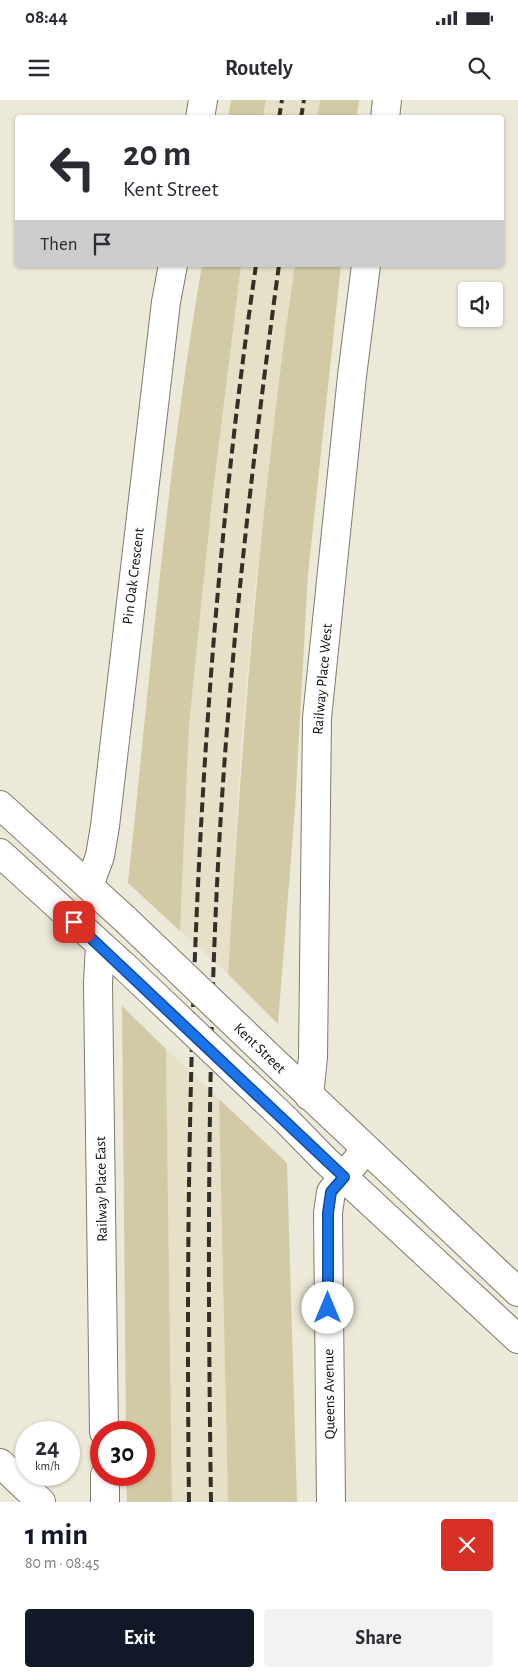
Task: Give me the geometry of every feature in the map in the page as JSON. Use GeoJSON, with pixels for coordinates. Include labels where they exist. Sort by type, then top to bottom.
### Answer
{"type":"FeatureCollection","features":[{"type":"Feature","properties":{"kind":"street"},"geometry":{"type":"LineString","coordinates":[[201,115],[204,100]]}},
{"type":"Feature","properties":{"kind":"street"},"geometry":{"type":"LineString","coordinates":[[385,115],[387,100]]}},
{"type":"Feature","properties":{"kind":"street","name":"Pin Oak Crescent"},"geometry":{"type":"LineString","coordinates":[[89,886],[100,856],[106,826],[163,331],[173,267]]}},
{"type":"Feature","properties":{"kind":"street","name":"Railway Place West"},"geometry":{"type":"LineString","coordinates":[[309,1096],[313,1057],[318,718],[352,376],[366,267]]}},
{"type":"Feature","properties":{"kind":"street","name":"Kent Street"},"geometry":{"type":"LineString","coordinates":[[0,805],[126,920],[309,1096],[518,1292]]}},
{"type":"Feature","properties":{"kind":"street"},"geometry":{"type":"LineString","coordinates":[[0,853],[124,966],[344,1177],[518,1339]]}},
{"type":"Feature","properties":{"kind":"street","name":"Railway Place East"},"geometry":{"type":"LineString","coordinates":[[100,945],[98,983],[104,1421]]}},
{"type":"Feature","properties":{"kind":"street","name":"Queens Avenue"},"geometry":{"type":"LineString","coordinates":[[331,1502],[328,1213],[331,1192],[366,1149]]}},
{"type":"Feature","properties":{"kind":"street"},"geometry":{"type":"LineString","coordinates":[[0,1463],[41,1502]]}},
{"type":"Feature","properties":{"kind":"street"},"geometry":{"type":"LineString","coordinates":[[105,1486],[105,1502]]}},
{"type":"Feature","properties":{"kind":"shaded area"},"geometry":{"type":"Polygon","coordinates":[[[231,100],[266,100],[263,115],[228,115],[231,100]]]}},
{"type":"Feature","properties":{"kind":"shaded area"},"geometry":{"type":"Polygon","coordinates":[[[266,100],[320,100],[317,115],[264,115],[266,100]]]}},
{"type":"Feature","properties":{"kind":"shaded area"},"geometry":{"type":"Polygon","coordinates":[[[320,100],[359,100],[357,115],[317,115],[320,100]]]}},
{"type":"Feature","properties":{"kind":"shaded area"},"geometry":{"type":"Polygon","coordinates":[[[202,267],[241,267],[212,500],[189,725],[180,931],[128,883],[169,496],[202,267]]]}},
{"type":"Feature","properties":{"kind":"shaded area"},"geometry":{"type":"Polygon","coordinates":[[[241,267],[295,267],[270,453],[254,601],[241,749],[228,974],[180,931],[189,725],[212,500],[241,267]]]}},
{"type":"Feature","properties":{"kind":"shaded area"},"geometry":{"type":"Polygon","coordinates":[[[295,267],[341,267],[308,574],[295,808],[278,1024],[228,974],[246,707],[262,530],[295,267]]]}},
{"type":"Feature","properties":{"kind":"shaded area"},"geometry":{"type":"Polygon","coordinates":[[[122,1006],[166,1049],[172,1502],[127,1502],[126,1486],[155,1486],[155,1421],[126,1421],[122,1006]]]}},
{"type":"Feature","properties":{"kind":"shaded area"},"geometry":{"type":"Polygon","coordinates":[[[166,1049],[219,1099],[228,1502],[172,1502],[166,1049]]]}},
{"type":"Feature","properties":{"kind":"shaded area"},"geometry":{"type":"Polygon","coordinates":[[[219,1099],[287,1163],[297,1502],[228,1502],[219,1099]]]}},
{"type":"Feature","properties":{"kind":"railway"},"geometry":{"type":"LineString","coordinates":[[280,115],[282,100]]}},
{"type":"Feature","properties":{"kind":"railway"},"geometry":{"type":"LineString","coordinates":[[302,115],[304,100]]}},
{"type":"Feature","properties":{"kind":"railway"},"geometry":{"type":"LineString","coordinates":[[189,1502],[189,1192],[198,882],[207,728],[220,574],[236,419],[256,267]]}},
{"type":"Feature","properties":{"kind":"railway"},"geometry":{"type":"LineString","coordinates":[[211,1502],[209,1348],[211,1039],[221,807],[241,574],[279,267]]}},
{"type":"Feature","properties":{"kind":"route"},"geometry":{"type":"LineString","coordinates":[[74,922],[124,966],[344,1177],[331,1192],[328,1213],[328,1308]]}}]}
